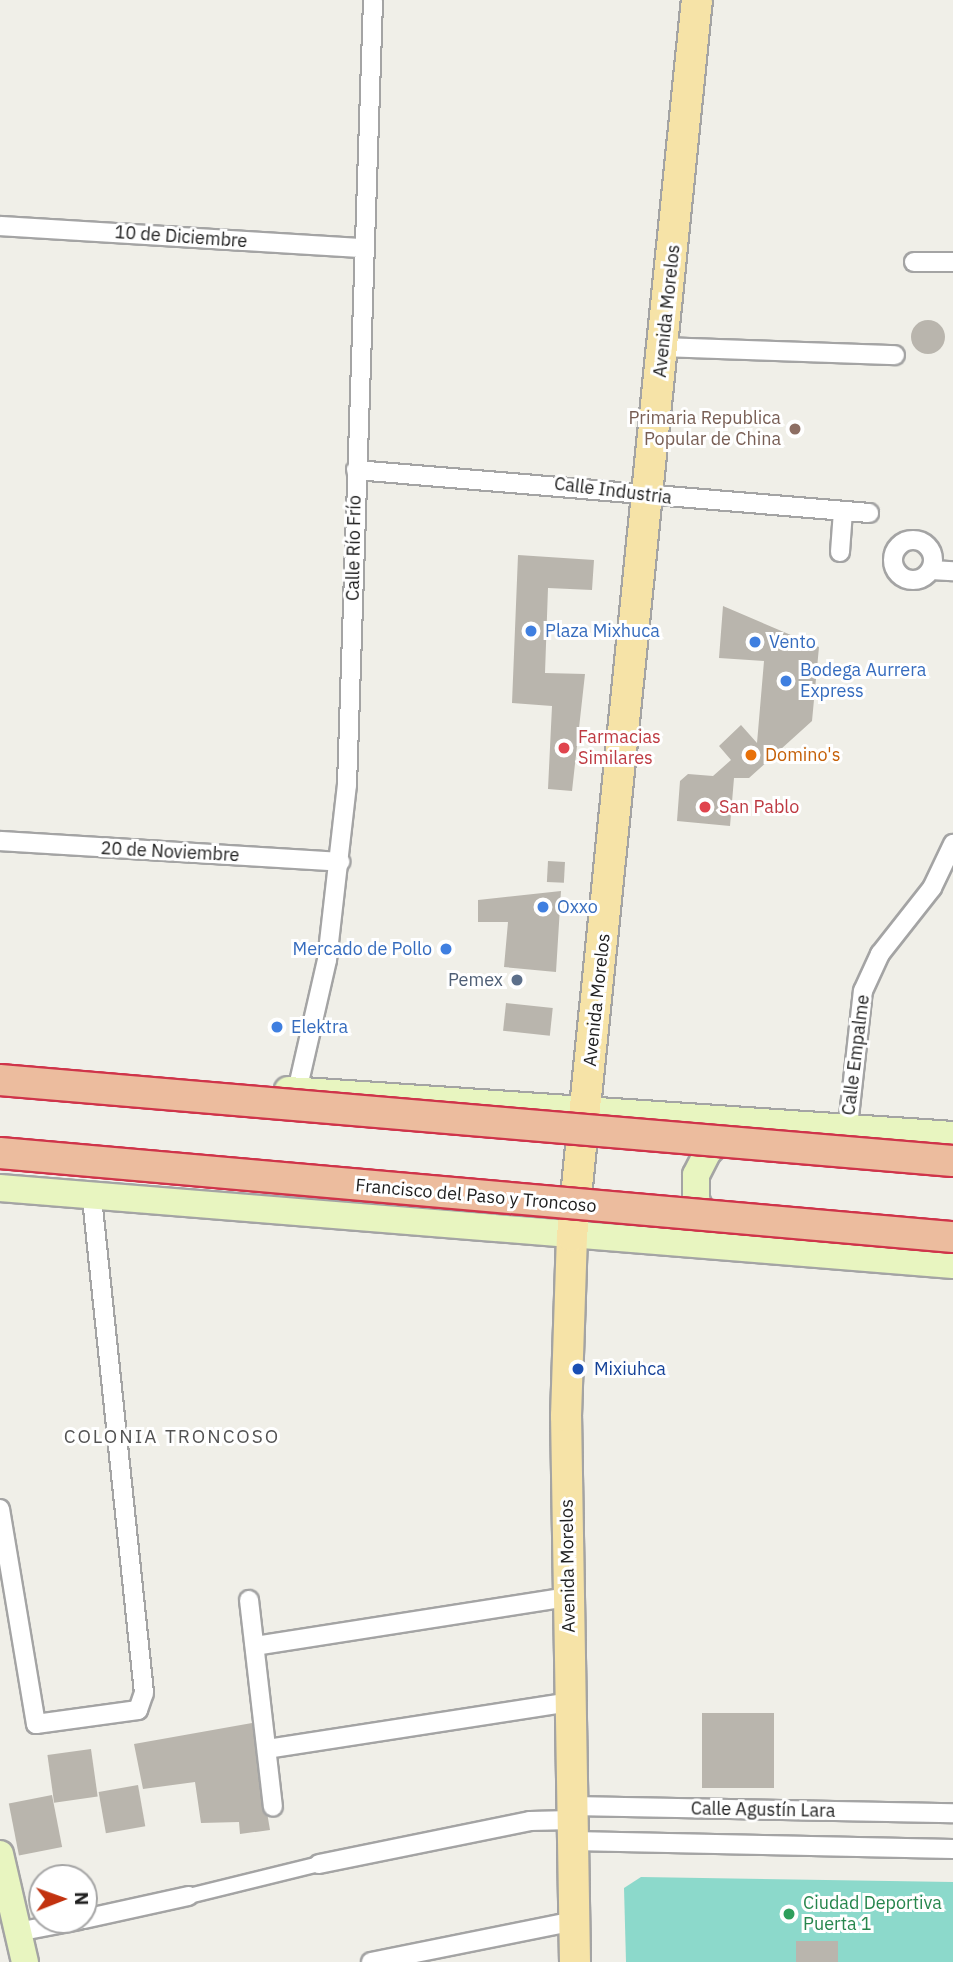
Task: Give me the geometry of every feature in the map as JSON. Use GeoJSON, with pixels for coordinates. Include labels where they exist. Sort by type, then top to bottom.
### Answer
{"type":"FeatureCollection","features":[{"type":"Feature","properties":{"kind":"highway"},"geometry":{"type":"LineString","coordinates":[[0,1080],[953,1161]]}},
{"type":"Feature","properties":{"kind":"highway","name":"Francisco del Paso y Troncoso"},"geometry":{"type":"LineString","coordinates":[[0,1153],[953,1237]]}},
{"type":"Feature","properties":{"kind":"main road","name":"Avenida Morelos"},"geometry":{"type":"LineString","coordinates":[[575,1962],[569,1597],[572,1236],[697,0]]}},
{"type":"Feature","properties":{"kind":"main road"},"geometry":{"type":"LineString","coordinates":[[0,1066],[297,1091],[586,1107],[736,1121],[848,1126],[953,1135]]}},
{"type":"Feature","properties":{"kind":"main road"},"geometry":{"type":"LineString","coordinates":[[0,1089],[27,1068]]}},
{"type":"Feature","properties":{"kind":"main road"},"geometry":{"type":"LineString","coordinates":[[729,1246],[704,1222],[695,1188],[707,1153],[736,1121]]}},
{"type":"Feature","properties":{"kind":"main road"},"geometry":{"type":"LineString","coordinates":[[0,1164],[12,1189]]}},
{"type":"Feature","properties":{"kind":"main road","name":"Francisco del Paso y Troncoso"},"geometry":{"type":"LineString","coordinates":[[12,1189],[92,1198],[953,1265]]}},
{"type":"Feature","properties":{"kind":"main road"},"geometry":{"type":"LineString","coordinates":[[0,1854],[25,1962]]}},
{"type":"Feature","properties":{"kind":"street","name":"Calle Río Frío"},"geometry":{"type":"LineString","coordinates":[[297,1091],[327,960],[340,862],[373,0]]}},
{"type":"Feature","properties":{"kind":"street","name":"10 de Diciembre"},"geometry":{"type":"LineString","coordinates":[[0,226],[363,248]]}},
{"type":"Feature","properties":{"kind":"street"},"geometry":{"type":"LineString","coordinates":[[915,262],[953,262]]}},
{"type":"Feature","properties":{"kind":"street"},"geometry":{"type":"LineString","coordinates":[[663,347],[895,355]]}},
{"type":"Feature","properties":{"kind":"street","name":"Calle Industria"},"geometry":{"type":"LineString","coordinates":[[356,470],[649,492],[869,513]]}},
{"type":"Feature","properties":{"kind":"street"},"geometry":{"type":"LineString","coordinates":[[840,552],[843,511]]}},
{"type":"Feature","properties":{"kind":"street"},"geometry":{"type":"LineString","coordinates":[[930,570],[953,571]]}},
{"type":"Feature","properties":{"kind":"street","name":"20 de Noviembre"},"geometry":{"type":"LineString","coordinates":[[0,841],[340,862]]}},
{"type":"Feature","properties":{"kind":"street","name":"Calle Empalme"},"geometry":{"type":"LineString","coordinates":[[848,1126],[863,991],[880,954],[932,888],[953,844]]}},
{"type":"Feature","properties":{"kind":"street"},"geometry":{"type":"LineString","coordinates":[[932,888],[953,888]]}},
{"type":"Feature","properties":{"kind":"street"},"geometry":{"type":"LineString","coordinates":[[0,1509],[36,1724],[138,1710],[144,1693],[92,1198]]}},
{"type":"Feature","properties":{"kind":"street"},"geometry":{"type":"LineString","coordinates":[[255,1646],[569,1597]]}},
{"type":"Feature","properties":{"kind":"street"},"geometry":{"type":"LineString","coordinates":[[249,1600],[273,1807]]}},
{"type":"Feature","properties":{"kind":"street"},"geometry":{"type":"LineString","coordinates":[[267,1749],[570,1702]]}},
{"type":"Feature","properties":{"kind":"street","name":"Calle Agustín Lara"},"geometry":{"type":"LineString","coordinates":[[572,1823],[953,1814]]}},
{"type":"Feature","properties":{"kind":"street"},"geometry":{"type":"LineString","coordinates":[[98,1916],[319,1864],[530,1821],[572,1823]]}},
{"type":"Feature","properties":{"kind":"street","name":"Calle Agustín Lara"},"geometry":{"type":"LineString","coordinates":[[572,1823],[953,1849]]}},
{"type":"Feature","properties":{"kind":"street"},"geometry":{"type":"LineString","coordinates":[[371,1962],[574,1921]]}},
{"type":"Feature","properties":{"kind":"street"},"geometry":{"type":"LineString","coordinates":[[17,1933],[28,1931]]}},
{"type":"Feature","properties":{"kind":"shaded area","name":"Ciudad Deportiva Puerta 1"},"geometry":{"type":"Polygon","coordinates":[[[641,1877],[953,1882],[953,1962],[626,1962],[624,1888],[641,1877]]]}},
{"type":"Feature","properties":{"kind":"building"},"geometry":{"type":"Polygon","coordinates":[[[928,320],[940,325],[945,337],[940,349],[928,354],[916,349],[911,337],[916,325],[928,320]]]}},
{"type":"Feature","properties":{"kind":"building","name":"Plaza Mixhuca"},"geometry":{"type":"Polygon","coordinates":[[[518,555],[594,560],[592,590],[548,588],[545,673],[585,674],[572,791],[548,789],[552,706],[512,703],[518,555]]]}},
{"type":"Feature","properties":{"kind":"building"},"geometry":{"type":"Polygon","coordinates":[[[723,606],[819,647],[812,721],[749,778],[734,778],[730,826],[677,821],[680,781],[688,774],[713,776],[731,760],[719,746],[741,725],[757,743],[764,661],[719,658],[723,606]]]}},
{"type":"Feature","properties":{"kind":"building"},"geometry":{"type":"Polygon","coordinates":[[[548,861],[565,862],[564,883],[547,882],[548,861]]]}},
{"type":"Feature","properties":{"kind":"building"},"geometry":{"type":"Polygon","coordinates":[[[561,891],[556,972],[504,967],[508,922],[478,922],[478,900],[561,891]]]}},
{"type":"Feature","properties":{"kind":"building"},"geometry":{"type":"Polygon","coordinates":[[[506,1003],[553,1008],[550,1036],[503,1031],[506,1003]]]}},
{"type":"Feature","properties":{"kind":"building"},"geometry":{"type":"Polygon","coordinates":[[[702,1713],[774,1713],[774,1788],[702,1788],[702,1713]]]}},
{"type":"Feature","properties":{"kind":"building"},"geometry":{"type":"Polygon","coordinates":[[[252,1723],[270,1830],[240,1834],[239,1822],[201,1823],[195,1782],[143,1789],[134,1744],[252,1723]]]}},
{"type":"Feature","properties":{"kind":"building"},"geometry":{"type":"Polygon","coordinates":[[[91,1749],[98,1797],[54,1803],[47,1755],[91,1749]]]}},
{"type":"Feature","properties":{"kind":"building"},"geometry":{"type":"Polygon","coordinates":[[[138,1785],[145,1826],[106,1833],[99,1792],[138,1785]]]}},
{"type":"Feature","properties":{"kind":"building"},"geometry":{"type":"Polygon","coordinates":[[[52,1795],[62,1847],[19,1855],[9,1803],[52,1795]]]}},
{"type":"Feature","properties":{"kind":"building"},"geometry":{"type":"Polygon","coordinates":[[[796,1941],[838,1941],[838,1962],[796,1962],[796,1941]]]}},
{"type":"Feature","properties":{"kind":"place","name":"Primaria Republica Popular de China"},"geometry":{"type":"Point","coordinates":[795,429]}},
{"type":"Feature","properties":{"kind":"place","name":"Plaza Mixhuca"},"geometry":{"type":"Point","coordinates":[531,631]}},
{"type":"Feature","properties":{"kind":"place","name":"Vento"},"geometry":{"type":"Point","coordinates":[755,642]}},
{"type":"Feature","properties":{"kind":"place","name":"Bodega Aurrera Express"},"geometry":{"type":"Point","coordinates":[786,681]}},
{"type":"Feature","properties":{"kind":"place","name":"Farmacias Similares"},"geometry":{"type":"Point","coordinates":[564,748]}},
{"type":"Feature","properties":{"kind":"place","name":"Domino's"},"geometry":{"type":"Point","coordinates":[751,755]}},
{"type":"Feature","properties":{"kind":"place","name":"San Pablo"},"geometry":{"type":"Point","coordinates":[705,807]}},
{"type":"Feature","properties":{"kind":"place","name":"Oxxo"},"geometry":{"type":"Point","coordinates":[543,907]}},
{"type":"Feature","properties":{"kind":"place","name":"Mercado de Pollo"},"geometry":{"type":"Point","coordinates":[446,949]}},
{"type":"Feature","properties":{"kind":"place","name":"Pemex"},"geometry":{"type":"Point","coordinates":[517,980]}},
{"type":"Feature","properties":{"kind":"place","name":"Elektra"},"geometry":{"type":"Point","coordinates":[277,1027]}},
{"type":"Feature","properties":{"kind":"place","name":"Mixiuhca"},"geometry":{"type":"Point","coordinates":[578,1369]}},
{"type":"Feature","properties":{"kind":"place","name":"Ciudad Deportiva Puerta 1"},"geometry":{"type":"Point","coordinates":[789,1914]}},
{"type":"Feature","properties":{"kind":"district","name":"COLONIA TRONCOSO"},"geometry":{"type":"Point","coordinates":[172,1437]}}]}
